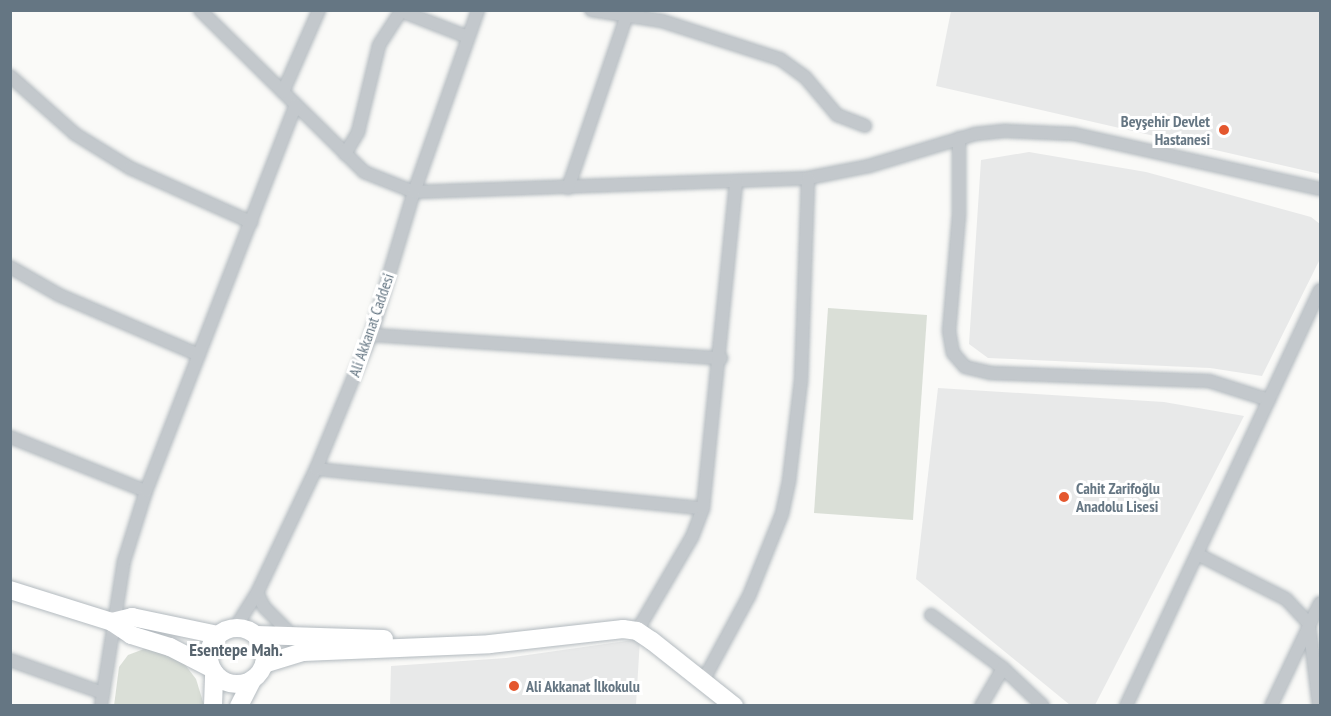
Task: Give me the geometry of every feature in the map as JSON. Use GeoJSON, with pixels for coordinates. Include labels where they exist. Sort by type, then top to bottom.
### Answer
{"type":"FeatureCollection","features":[{"type":"Feature","properties":{"kind":"street"},"geometry":{"type":"LineString","coordinates":[[200,10],[364,172],[414,192],[736,183],[808,178],[869,166],[959,138],[1006,131],[1074,134],[1320,189]]}},
{"type":"Feature","properties":{"kind":"street"},"geometry":{"type":"LineString","coordinates":[[283,92],[319,10]]}},
{"type":"Feature","properties":{"kind":"street","name":"Ali Akkanat Caddesi"},"geometry":{"type":"LineString","coordinates":[[226,631],[257,593],[316,469],[371,335],[414,192],[478,10]]}},
{"type":"Feature","properties":{"kind":"street"},"geometry":{"type":"LineString","coordinates":[[591,10],[626,18],[662,21],[780,59],[805,77],[837,115],[865,126]]}},
{"type":"Feature","properties":{"kind":"street"},"geometry":{"type":"LineString","coordinates":[[345,154],[358,132],[379,45],[401,11],[468,37]]}},
{"type":"Feature","properties":{"kind":"street"},"geometry":{"type":"LineString","coordinates":[[568,188],[626,18]]}},
{"type":"Feature","properties":{"kind":"street"},"geometry":{"type":"LineString","coordinates":[[10,76],[75,134],[130,168],[251,222]]}},
{"type":"Feature","properties":{"kind":"street"},"geometry":{"type":"LineString","coordinates":[[10,660],[102,699],[112,622],[124,561],[146,491],[296,105]]}},
{"type":"Feature","properties":{"kind":"street"},"geometry":{"type":"LineString","coordinates":[[959,138],[959,215],[949,331],[953,353],[965,367],[990,373],[1209,381],[1269,400]]}},
{"type":"Feature","properties":{"kind":"street"},"geometry":{"type":"LineString","coordinates":[[703,681],[749,596],[782,514],[787,492],[801,381],[808,178]]}},
{"type":"Feature","properties":{"kind":"street"},"geometry":{"type":"LineString","coordinates":[[638,632],[692,537],[703,508],[721,358],[736,183]]}},
{"type":"Feature","properties":{"kind":"street"},"geometry":{"type":"LineString","coordinates":[[10,267],[59,295],[199,355]]}},
{"type":"Feature","properties":{"kind":"street"},"geometry":{"type":"LineString","coordinates":[[1126,705],[1320,290]]}},
{"type":"Feature","properties":{"kind":"street"},"geometry":{"type":"LineString","coordinates":[[371,335],[721,358]]}},
{"type":"Feature","properties":{"kind":"street"},"geometry":{"type":"LineString","coordinates":[[10,437],[146,491]]}},
{"type":"Feature","properties":{"kind":"street"},"geometry":{"type":"LineString","coordinates":[[316,469],[703,508]]}},
{"type":"Feature","properties":{"kind":"street"},"geometry":{"type":"LineString","coordinates":[[1197,554],[1286,599],[1309,624],[1319,705]]}},
{"type":"Feature","properties":{"kind":"street"},"geometry":{"type":"LineString","coordinates":[[10,590],[112,622],[130,635],[170,647],[232,684],[303,652],[490,645],[622,629],[638,632],[734,705]]}},
{"type":"Feature","properties":{"kind":"street"},"geometry":{"type":"LineString","coordinates":[[257,593],[264,607],[290,633]]}},
{"type":"Feature","properties":{"kind":"street"},"geometry":{"type":"LineString","coordinates":[[1271,705],[1320,603]]}},
{"type":"Feature","properties":{"kind":"street"},"geometry":{"type":"LineString","coordinates":[[931,615],[1003,668],[1043,705]]}},
{"type":"Feature","properties":{"kind":"street"},"geometry":{"type":"LineString","coordinates":[[112,622],[132,617],[256,635],[290,633],[490,645]]}},
{"type":"Feature","properties":{"kind":"street"},"geometry":{"type":"LineString","coordinates":[[213,705],[209,650],[226,631]]}},
{"type":"Feature","properties":{"kind":"street"},"geometry":{"type":"LineString","coordinates":[[239,705],[258,671],[263,646],[256,635]]}},
{"type":"Feature","properties":{"kind":"street"},"geometry":{"type":"LineString","coordinates":[[981,705],[1003,668]]}},
{"type":"Feature","properties":{"kind":"shaded area","name":"Beyşehir Devlet Hastanesi"},"geometry":{"type":"Polygon","coordinates":[[[951,11],[1320,11],[1320,174],[936,86],[951,11]]]}},
{"type":"Feature","properties":{"kind":"shaded area"},"geometry":{"type":"Polygon","coordinates":[[[1029,152],[1146,172],[1311,217],[1320,224],[1320,259],[1262,376],[1210,368],[988,358],[969,344],[981,160],[1029,152]]]}},
{"type":"Feature","properties":{"kind":"shaded area"},"geometry":{"type":"Polygon","coordinates":[[[828,308],[927,315],[913,520],[814,513],[828,308]]]}},
{"type":"Feature","properties":{"kind":"shaded area","name":"Cahit Zarifoğlu Anadolu Lisesi"},"geometry":{"type":"Polygon","coordinates":[[[938,388],[1164,402],[1244,416],[1095,705],[1070,705],[916,579],[938,388]]]}},
{"type":"Feature","properties":{"kind":"shaded area","name":"Ali Akkanat İlkokulu"},"geometry":{"type":"Polygon","coordinates":[[[640,639],[636,705],[390,706],[391,666],[506,658],[640,639]]]}},
{"type":"Feature","properties":{"kind":"shaded area"},"geometry":{"type":"Polygon","coordinates":[[[144,649],[154,649],[183,662],[196,679],[204,705],[114,706],[119,667],[128,655],[144,649]]]}},
{"type":"Feature","properties":{"kind":"place","name":"Beyşehir Devlet Hastanesi"},"geometry":{"type":"Point","coordinates":[1224,130]}},
{"type":"Feature","properties":{"kind":"place","name":"Cahit Zarifoğlu Anadolu Lisesi"},"geometry":{"type":"Point","coordinates":[1064,497]}},
{"type":"Feature","properties":{"kind":"place","name":"Ali Akkanat İlkokulu"},"geometry":{"type":"Point","coordinates":[514,686]}},
{"type":"Feature","properties":{"kind":"district","name":"Esentepe Mah."},"geometry":{"type":"Point","coordinates":[236,650]}}]}
